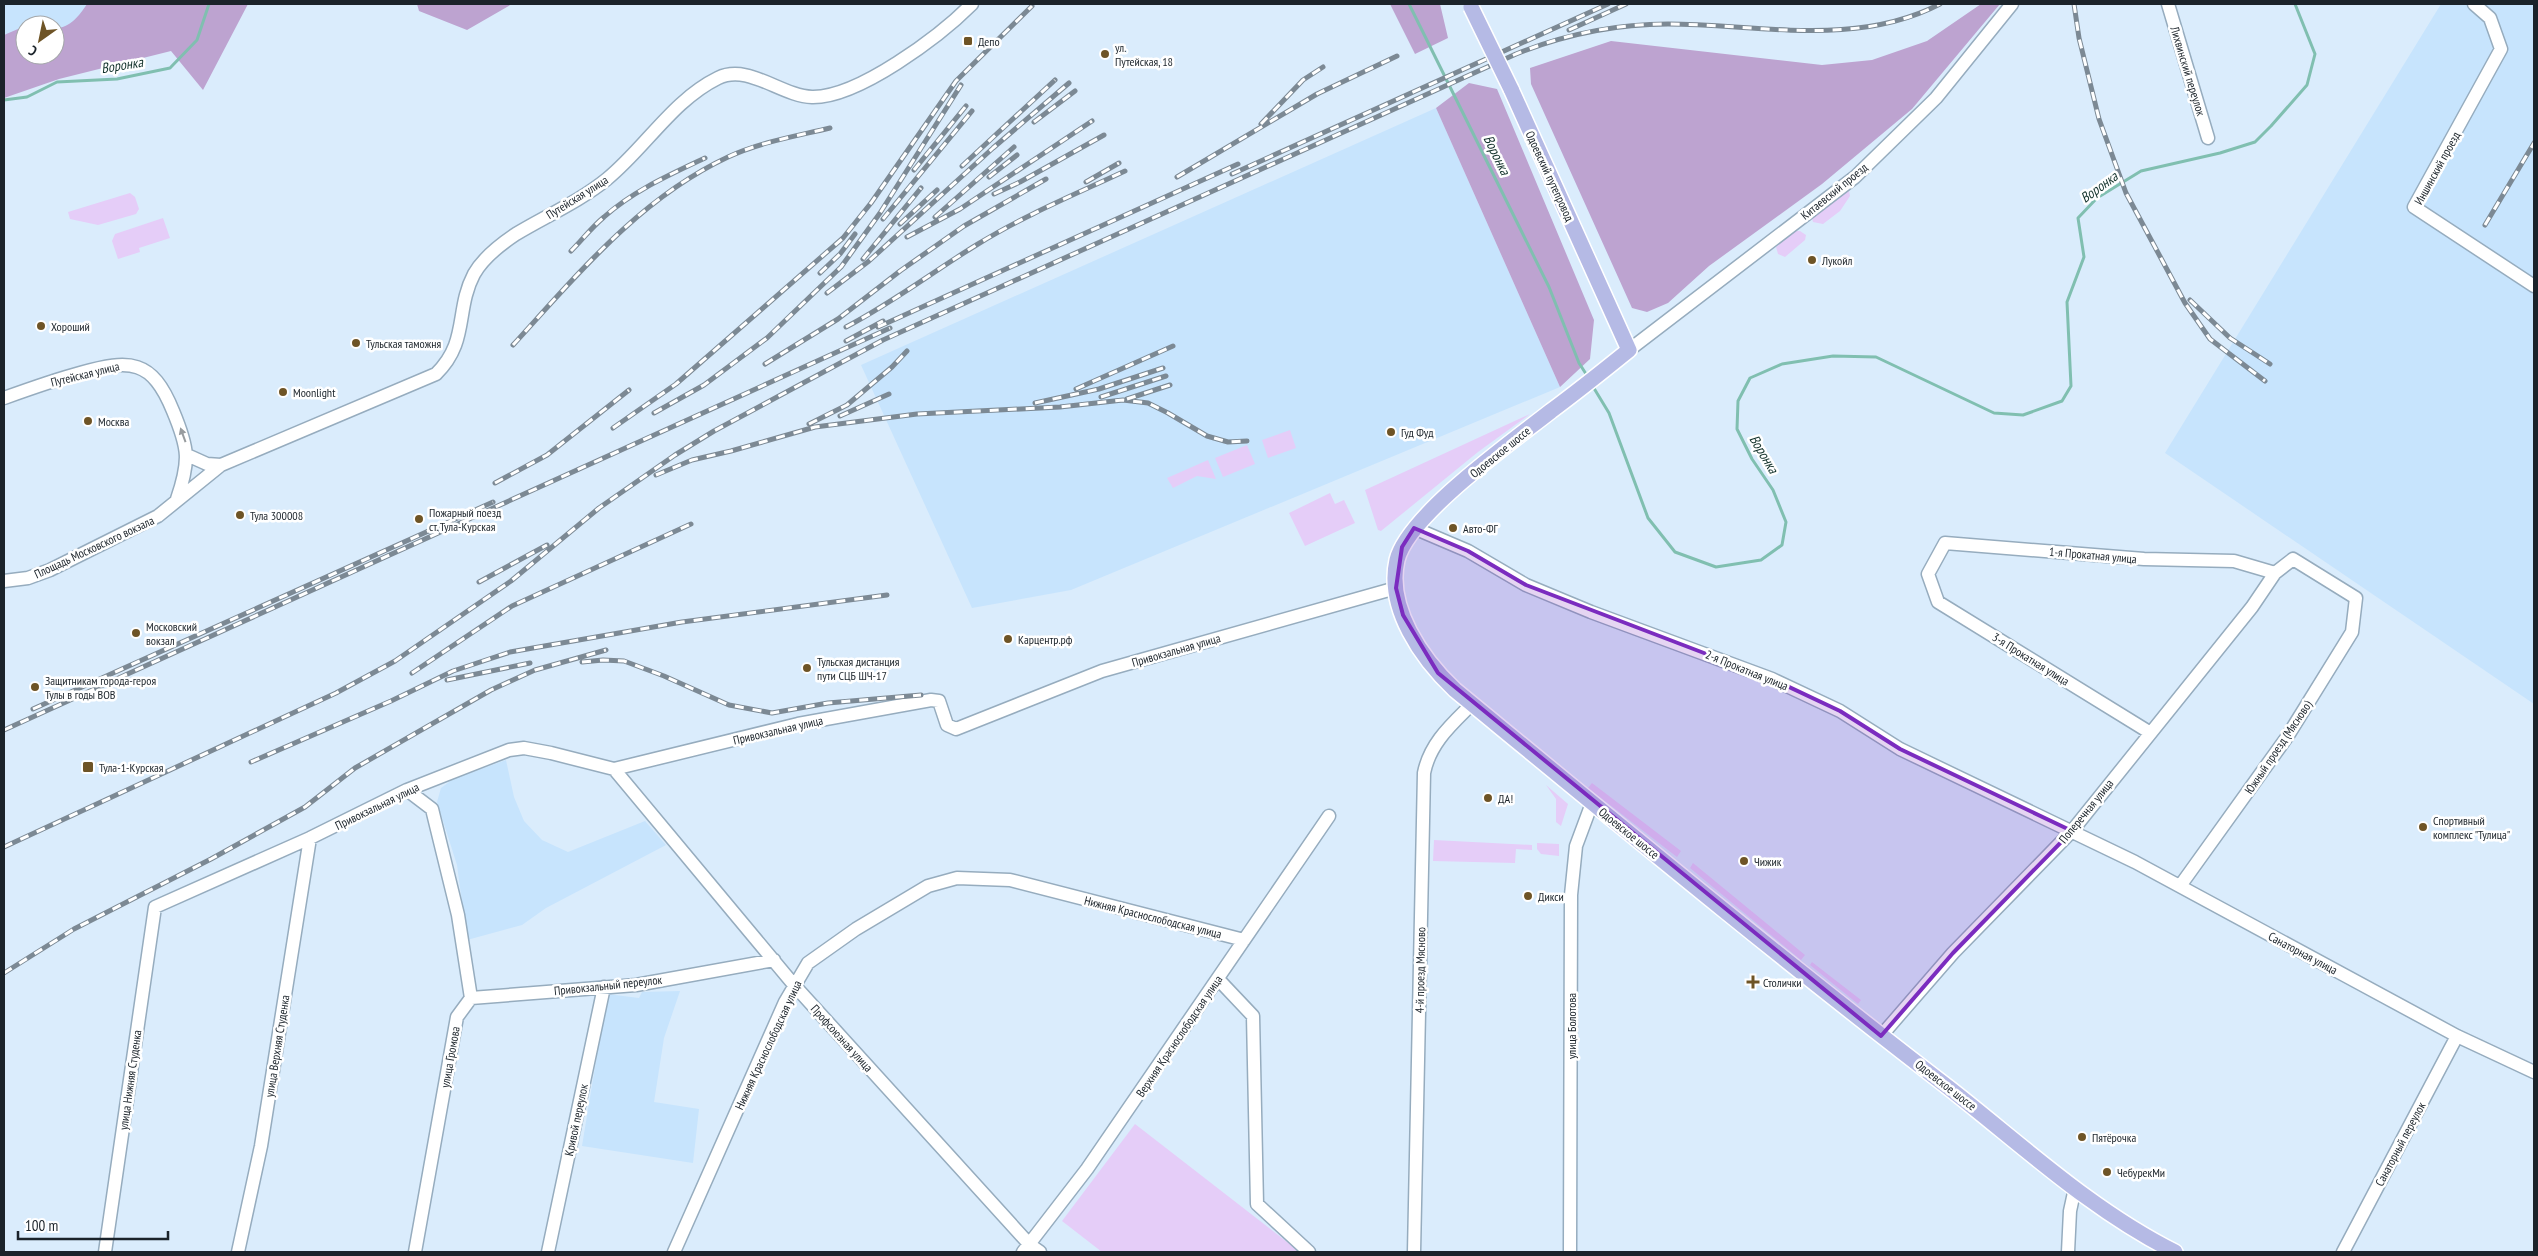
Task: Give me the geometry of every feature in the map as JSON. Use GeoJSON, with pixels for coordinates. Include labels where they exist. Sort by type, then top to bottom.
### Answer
{"type":"FeatureCollection","features":[{"type":"Feature","properties":{"kind":"main road","name":"Одоевский путепровод"},"geometry":{"type":"LineString","coordinates":[[1470,6],[1511,89],[1629,350]]}},
{"type":"Feature","properties":{"kind":"main road","name":"Одоевское шоссе"},"geometry":{"type":"LineString","coordinates":[[1629,350],[1499,452],[1433,508],[1414,528],[1397,560],[1396,588],[1403,615],[1426,658],[1438,674],[1472,704],[1881,1036],[2075,1188],[2118,1219],[2175,1252]]}},
{"type":"Feature","properties":{"kind":"street","name":"Путейская улица"},"geometry":{"type":"LineString","coordinates":[[177,499],[221,465],[436,374],[449,362],[457,344],[465,301],[474,275],[479,267],[516,234],[606,180],[678,108],[718,77],[733,74],[745,75],[811,97],[832,95],[896,63],[952,23],[972,4]]}},
{"type":"Feature","properties":{"kind":"street","name":"Китаевский проезд"},"geometry":{"type":"LineString","coordinates":[[1629,350],[1855,177],[1936,98],[2012,4]]}},
{"type":"Feature","properties":{"kind":"street","name":"Лихвинский переулок"},"geometry":{"type":"LineString","coordinates":[[2168,4],[2208,138]]}},
{"type":"Feature","properties":{"kind":"street","name":"Иншинский проезд"},"geometry":{"type":"LineString","coordinates":[[2474,4],[2490,18],[2501,49],[2414,208],[2534,286]]}},
{"type":"Feature","properties":{"kind":"street","name":"Путейская улица"},"geometry":{"type":"LineString","coordinates":[[4,398],[55,380],[111,365],[122,363],[135,366],[156,380],[165,391],[185,441],[187,455],[183,480],[177,499]]}},
{"type":"Feature","properties":{"kind":"street"},"geometry":{"type":"LineString","coordinates":[[187,455],[207,464],[221,465]]}},
{"type":"Feature","properties":{"kind":"street","name":"Площадь Московского вокзала"},"geometry":{"type":"LineString","coordinates":[[4,581],[28,578],[64,564],[158,516],[177,499]]}},
{"type":"Feature","properties":{"kind":"street","name":"2-я Прокатная улица"},"geometry":{"type":"LineString","coordinates":[[1414,528],[1468,551],[1535,589],[1591,612],[1772,679],[1840,711],[1900,749],[2072,831]]}},
{"type":"Feature","properties":{"kind":"street","name":"1-я Прокатная улица"},"geometry":{"type":"LineString","coordinates":[[1928,574],[1945,543],[2144,559],[2234,561],[2276,573]]}},
{"type":"Feature","properties":{"kind":"street","name":"Южный проезд (Мясново)"},"geometry":{"type":"LineString","coordinates":[[2180,886],[2287,736],[2352,632],[2356,598],[2293,559],[2276,573]]}},
{"type":"Feature","properties":{"kind":"street","name":"Поперечная улица"},"geometry":{"type":"LineString","coordinates":[[1881,1036],[1953,953],[2072,831],[2252,607],[2276,573]]}},
{"type":"Feature","properties":{"kind":"street","name":"3-я Прокатная улица"},"geometry":{"type":"LineString","coordinates":[[1928,574],[1938,602],[2150,732]]}},
{"type":"Feature","properties":{"kind":"street","name":"Привокзальная улица"},"geometry":{"type":"LineString","coordinates":[[155,907],[310,838],[407,790],[509,750],[524,748],[552,753],[614,769],[798,724],[931,700],[939,701],[947,725],[956,729],[1102,671],[1396,588]]}},
{"type":"Feature","properties":{"kind":"street","name":"4-й проезд Мясново"},"geometry":{"type":"LineString","coordinates":[[1414,1252],[1424,773],[1430,752],[1435,744],[1472,704]]}},
{"type":"Feature","properties":{"kind":"street","name":"Профсоюзная улица"},"geometry":{"type":"LineString","coordinates":[[614,769],[794,985],[1031,1250]]}},
{"type":"Feature","properties":{"kind":"street"},"geometry":{"type":"LineString","coordinates":[[407,790],[432,809],[458,915],[471,998]]}},
{"type":"Feature","properties":{"kind":"street","name":"улица Болотова"},"geometry":{"type":"LineString","coordinates":[[1570,1252],[1571,895],[1576,846],[1592,803]]}},
{"type":"Feature","properties":{"kind":"street","name":"Верхняя Краснослободская улица"},"geometry":{"type":"LineString","coordinates":[[1031,1250],[1329,816]]}},
{"type":"Feature","properties":{"kind":"street","name":"Санаторная улица"},"geometry":{"type":"LineString","coordinates":[[2072,831],[2180,886],[2457,1036],[2534,1072]]}},
{"type":"Feature","properties":{"kind":"street","name":"улица Верхняя Cтуденка"},"geometry":{"type":"LineString","coordinates":[[238,1252],[261,1146],[310,838]]}},
{"type":"Feature","properties":{"kind":"street","name":"Нижняя Краснослободская улица"},"geometry":{"type":"LineString","coordinates":[[674,1252],[794,985],[808,963],[856,929],[928,886],[957,878],[1010,880],[1244,940]]}},
{"type":"Feature","properties":{"kind":"street","name":"улица Нижняя Cтуденкa"},"geometry":{"type":"LineString","coordinates":[[105,1252],[155,907]]}},
{"type":"Feature","properties":{"kind":"street","name":"Привокзальный переулок"},"geometry":{"type":"LineString","coordinates":[[471,998],[636,985],[774,960]]}},
{"type":"Feature","properties":{"kind":"street"},"geometry":{"type":"LineString","coordinates":[[1218,979],[1253,1016],[1257,1204],[1310,1252]]}},
{"type":"Feature","properties":{"kind":"street","name":"Кривой переулок"},"geometry":{"type":"LineString","coordinates":[[548,1252],[604,987]]}},
{"type":"Feature","properties":{"kind":"street","name":"улица Громова"},"geometry":{"type":"LineString","coordinates":[[414,1252],[457,1017],[471,998]]}},
{"type":"Feature","properties":{"kind":"street","name":"Санаторный переулок"},"geometry":{"type":"LineString","coordinates":[[2343,1252],[2457,1036]]}},
{"type":"Feature","properties":{"kind":"street"},"geometry":{"type":"LineString","coordinates":[[2068,1252],[2070,1211],[2075,1188]]}},
{"type":"Feature","properties":{"kind":"highlighted area"},"geometry":{"type":"Polygon","coordinates":[[[1414,528],[1468,551],[1526,585],[1772,679],[1840,711],[1900,749],[2072,831],[1953,953],[1881,1036],[1438,673],[1403,615],[1396,588],[1402,547],[1414,528]]]}},
{"type":"Feature","properties":{"kind":"shaded area"},"geometry":{"type":"Polygon","coordinates":[[[4,4],[123,4],[95,44],[65,34],[65,15],[15,15],[15,39],[4,33],[4,4]]]}},
{"type":"Feature","properties":{"kind":"shaded area"},"geometry":{"type":"Polygon","coordinates":[[[87,4],[248,4],[203,90],[171,51],[59,79],[4,98],[4,35],[15,30],[15,65],[65,65],[65,26],[81,13],[87,4]]]}},
{"type":"Feature","properties":{"kind":"shaded area"},"geometry":{"type":"Polygon","coordinates":[[[417,4],[512,4],[467,30],[419,11],[417,4]]]}},
{"type":"Feature","properties":{"kind":"shaded area"},"geometry":{"type":"Polygon","coordinates":[[[1390,4],[1440,4],[1448,38],[1415,54],[1390,4]]]}},
{"type":"Feature","properties":{"kind":"shaded area"},"geometry":{"type":"Polygon","coordinates":[[[1981,4],[2000,4],[1912,109],[1822,184],[1709,266],[1668,303],[1647,312],[1632,308],[1531,84],[1530,68],[1611,41],[1822,65],[1872,60],[1927,41],[1981,4]]]}},
{"type":"Feature","properties":{"kind":"shaded area"},"geometry":{"type":"Polygon","coordinates":[[[2441,4],[2534,4],[2534,704],[2165,453],[2441,4]]]}},
{"type":"Feature","properties":{"kind":"shaded area"},"geometry":{"type":"Polygon","coordinates":[[[1469,83],[1497,89],[1594,320],[1590,359],[1560,387],[1436,108],[1469,83]]]}},
{"type":"Feature","properties":{"kind":"shaded area"},"geometry":{"type":"Polygon","coordinates":[[[1436,108],[1560,387],[1071,590],[972,608],[861,365],[1436,108]]]}},
{"type":"Feature","properties":{"kind":"shaded area"},"geometry":{"type":"Polygon","coordinates":[[[1845,190],[1849,191],[1850,196],[1840,211],[1823,224],[1813,222],[1812,218],[1845,190]]]}},
{"type":"Feature","properties":{"kind":"shaded area"},"geometry":{"type":"Polygon","coordinates":[[[130,193],[135,197],[139,209],[136,214],[98,225],[70,219],[68,212],[130,193]]]}},
{"type":"Feature","properties":{"kind":"shaded area"},"geometry":{"type":"Polygon","coordinates":[[[163,218],[170,238],[139,248],[140,252],[118,259],[112,241],[115,234],[163,218]]]}},
{"type":"Feature","properties":{"kind":"shaded area"},"geometry":{"type":"Polygon","coordinates":[[[1793,231],[1800,231],[1806,235],[1805,240],[1785,257],[1778,254],[1776,247],[1793,231]]]}},
{"type":"Feature","properties":{"kind":"shaded area"},"geometry":{"type":"Polygon","coordinates":[[[1530,414],[1478,452],[1381,531],[1378,530],[1365,490],[1530,414]]]}},
{"type":"Feature","properties":{"kind":"shaded area"},"geometry":{"type":"Polygon","coordinates":[[[1290,430],[1296,448],[1268,458],[1262,440],[1290,430]]]}},
{"type":"Feature","properties":{"kind":"shaded area"},"geometry":{"type":"Polygon","coordinates":[[[1247,445],[1255,464],[1223,477],[1215,458],[1247,445]]]}},
{"type":"Feature","properties":{"kind":"shaded area"},"geometry":{"type":"Polygon","coordinates":[[[1208,460],[1216,479],[1197,476],[1173,488],[1167,478],[1208,460]]]}},
{"type":"Feature","properties":{"kind":"shaded area"},"geometry":{"type":"Polygon","coordinates":[[[1330,493],[1335,504],[1344,500],[1355,523],[1305,546],[1289,513],[1330,493]]]}},
{"type":"Feature","properties":{"kind":"shaded area"},"geometry":{"type":"Polygon","coordinates":[[[506,760],[514,797],[524,821],[542,840],[568,852],[645,821],[666,845],[546,908],[522,925],[467,940],[457,865],[437,802],[441,788],[453,779],[506,760]]]}},
{"type":"Feature","properties":{"kind":"shaded area"},"geometry":{"type":"Polygon","coordinates":[[[1592,783],[1681,851],[1677,857],[1588,788],[1592,783]]]}},
{"type":"Feature","properties":{"kind":"shaded area"},"geometry":{"type":"Polygon","coordinates":[[[1546,785],[1568,804],[1561,826],[1556,822],[1556,799],[1546,785]]]}},
{"type":"Feature","properties":{"kind":"shaded area"},"geometry":{"type":"Polygon","coordinates":[[[1434,840],[1532,845],[1532,850],[1516,849],[1515,863],[1433,861],[1434,840]]]}},
{"type":"Feature","properties":{"kind":"shaded area"},"geometry":{"type":"Polygon","coordinates":[[[1537,843],[1559,844],[1559,856],[1541,854],[1537,849],[1537,843]]]}},
{"type":"Feature","properties":{"kind":"shaded area"},"geometry":{"type":"Polygon","coordinates":[[[1693,863],[1805,955],[1801,960],[1690,868],[1693,863]]]}},
{"type":"Feature","properties":{"kind":"shaded area"},"geometry":{"type":"Polygon","coordinates":[[[1812,962],[1861,1000],[1858,1004],[1810,965],[1812,962]]]}},
{"type":"Feature","properties":{"kind":"shaded area"},"geometry":{"type":"Polygon","coordinates":[[[680,991],[664,1038],[654,1102],[699,1109],[693,1163],[582,1146],[607,994],[639,998],[642,992],[680,991]]]}},
{"type":"Feature","properties":{"kind":"shaded area"},"geometry":{"type":"Polygon","coordinates":[[[1135,1124],[1300,1252],[1102,1252],[1062,1221],[1135,1124]]]}},
{"type":"Feature","properties":{"kind":"waterway","name":"Воронка"},"geometry":{"type":"LineString","coordinates":[[4,100],[27,97],[57,82],[117,79],[170,68],[197,40],[209,4]]}},
{"type":"Feature","properties":{"kind":"waterway","name":"Воронка"},"geometry":{"type":"LineString","coordinates":[[1409,4],[1549,287],[1579,363],[1588,377]]}},
{"type":"Feature","properties":{"kind":"waterway","name":"Воронка"},"geometry":{"type":"LineString","coordinates":[[1592,385],[1609,413],[1648,518],[1675,552],[1716,567],[1761,560],[1782,545],[1786,522],[1773,490],[1752,459],[1737,429],[1738,401],[1750,378],[1782,364],[1833,356],[1876,357],[1994,413],[2023,415],[2062,401],[2071,386],[2067,302],[2084,257],[2078,218],[2097,198],[2141,171],[2220,153],[2255,142],[2307,85],[2315,54],[2295,4]]}},
{"type":"Feature","properties":{"kind":"railway"},"geometry":{"type":"LineString","coordinates":[[1232,174],[1608,4]]}},
{"type":"Feature","properties":{"kind":"railway"},"geometry":{"type":"LineString","coordinates":[[1569,30],[1626,4]]}},
{"type":"Feature","properties":{"kind":"railway"},"geometry":{"type":"LineString","coordinates":[[4,847],[336,693],[395,661],[511,581],[599,508],[675,455],[714,431],[883,340],[1516,54],[1553,41],[1609,28],[1668,24],[1840,30],[1874,26],[1908,17],[1940,4]]}},
{"type":"Feature","properties":{"kind":"railway"},"geometry":{"type":"LineString","coordinates":[[2074,4],[2079,38],[2099,119],[2126,193],[2185,303],[2210,339],[2265,381]]}},
{"type":"Feature","properties":{"kind":"railway"},"geometry":{"type":"LineString","coordinates":[[613,428],[676,384],[843,238],[871,203],[956,81],[1032,6]]}},
{"type":"Feature","properties":{"kind":"railway"},"geometry":{"type":"LineString","coordinates":[[1177,177],[1317,94],[1397,56]]}},
{"type":"Feature","properties":{"kind":"railway"},"geometry":{"type":"LineString","coordinates":[[1261,124],[1303,80],[1323,67]]}},
{"type":"Feature","properties":{"kind":"railway"},"geometry":{"type":"LineString","coordinates":[[962,166],[1055,80]]}},
{"type":"Feature","properties":{"kind":"railway"},"geometry":{"type":"LineString","coordinates":[[827,293],[869,261],[993,148],[1069,83]]}},
{"type":"Feature","properties":{"kind":"railway"},"geometry":{"type":"LineString","coordinates":[[654,413],[704,385],[767,338],[841,267],[880,213],[961,85]]}},
{"type":"Feature","properties":{"kind":"railway"},"geometry":{"type":"LineString","coordinates":[[1034,122],[1075,91]]}},
{"type":"Feature","properties":{"kind":"railway"},"geometry":{"type":"LineString","coordinates":[[914,170],[966,106]]}},
{"type":"Feature","properties":{"kind":"railway"},"geometry":{"type":"LineString","coordinates":[[883,219],[972,111]]}},
{"type":"Feature","properties":{"kind":"railway"},"geometry":{"type":"LineString","coordinates":[[907,237],[960,209],[1092,121]]}},
{"type":"Feature","properties":{"kind":"railway"},"geometry":{"type":"LineString","coordinates":[[513,345],[612,240],[666,194],[696,174],[740,152],[779,140],[830,128]]}},
{"type":"Feature","properties":{"kind":"railway"},"geometry":{"type":"LineString","coordinates":[[994,194],[1020,182],[1104,135]]}},
{"type":"Feature","properties":{"kind":"railway"},"geometry":{"type":"LineString","coordinates":[[2485,225],[2534,143]]}},
{"type":"Feature","properties":{"kind":"railway"},"geometry":{"type":"LineString","coordinates":[[935,217],[1014,147]]}},
{"type":"Feature","properties":{"kind":"railway"},"geometry":{"type":"LineString","coordinates":[[989,177],[1017,155]]}},
{"type":"Feature","properties":{"kind":"railway"},"geometry":{"type":"LineString","coordinates":[[571,251],[600,221],[627,199],[652,184],[705,158]]}},
{"type":"Feature","properties":{"kind":"railway"},"geometry":{"type":"LineString","coordinates":[[1086,182],[1119,163]]}},
{"type":"Feature","properties":{"kind":"railway"},"geometry":{"type":"LineString","coordinates":[[878,327],[1238,164]]}},
{"type":"Feature","properties":{"kind":"railway"},"geometry":{"type":"LineString","coordinates":[[846,327],[880,308],[996,233],[1125,171]]}},
{"type":"Feature","properties":{"kind":"railway"},"geometry":{"type":"LineString","coordinates":[[765,364],[838,319],[900,271],[964,226],[1046,179]]}},
{"type":"Feature","properties":{"kind":"railway"},"geometry":{"type":"LineString","coordinates":[[863,259],[921,188]]}},
{"type":"Feature","properties":{"kind":"railway"},"geometry":{"type":"LineString","coordinates":[[900,224],[937,190]]}},
{"type":"Feature","properties":{"kind":"railway"},"geometry":{"type":"LineString","coordinates":[[820,273],[840,254],[855,234]]}},
{"type":"Feature","properties":{"kind":"railway"},"geometry":{"type":"LineString","coordinates":[[2190,300],[2230,338],[2270,364]]}},
{"type":"Feature","properties":{"kind":"railway"},"geometry":{"type":"LineString","coordinates":[[846,341],[883,321]]}},
{"type":"Feature","properties":{"kind":"railway"},"geometry":{"type":"LineString","coordinates":[[4,730],[890,328]]}},
{"type":"Feature","properties":{"kind":"railway"},"geometry":{"type":"LineString","coordinates":[[1076,389],[1173,346]]}},
{"type":"Feature","properties":{"kind":"railway"},"geometry":{"type":"LineString","coordinates":[[809,424],[847,405],[892,367],[907,351]]}},
{"type":"Feature","properties":{"kind":"railway"},"geometry":{"type":"LineString","coordinates":[[1035,403],[1099,389],[1163,368]]}},
{"type":"Feature","properties":{"kind":"railway"},"geometry":{"type":"LineString","coordinates":[[1101,397],[1166,376]]}},
{"type":"Feature","properties":{"kind":"railway"},"geometry":{"type":"LineString","coordinates":[[1127,399],[1170,385]]}},
{"type":"Feature","properties":{"kind":"railway"},"geometry":{"type":"LineString","coordinates":[[495,483],[547,455],[629,390]]}},
{"type":"Feature","properties":{"kind":"railway"},"geometry":{"type":"LineString","coordinates":[[840,416],[889,394]]}},
{"type":"Feature","properties":{"kind":"railway"},"geometry":{"type":"LineString","coordinates":[[656,475],[692,460],[815,427],[917,414],[1060,407],[1123,400],[1148,403],[1207,436],[1228,442],[1247,441]]}},
{"type":"Feature","properties":{"kind":"railway"},"geometry":{"type":"LineString","coordinates":[[33,709],[493,502]]}},
{"type":"Feature","properties":{"kind":"railway"},"geometry":{"type":"LineString","coordinates":[[412,673],[512,606],[691,524]]}},
{"type":"Feature","properties":{"kind":"railway"},"geometry":{"type":"LineString","coordinates":[[479,582],[547,545]]}},
{"type":"Feature","properties":{"kind":"railway"},"geometry":{"type":"LineString","coordinates":[[251,762],[391,701],[453,671],[510,652],[682,622],[887,595]]}},
{"type":"Feature","properties":{"kind":"railway"},"geometry":{"type":"LineString","coordinates":[[4,973],[74,929],[211,859],[305,807],[355,768],[491,690],[535,670],[606,650]]}},
{"type":"Feature","properties":{"kind":"railway"},"geometry":{"type":"LineString","coordinates":[[582,662],[624,661],[664,676],[729,705],[772,713],[828,703],[921,695]]}},
{"type":"Feature","properties":{"kind":"railway"},"geometry":{"type":"LineString","coordinates":[[447,680],[530,663]]}},
{"type":"Feature","properties":{"kind":"place","name":"Депо"},"geometry":{"type":"Point","coordinates":[968,41]}},
{"type":"Feature","properties":{"kind":"place","name":"ул. Путейская, 18"},"geometry":{"type":"Point","coordinates":[1105,54]}},
{"type":"Feature","properties":{"kind":"place","name":"Лукойл"},"geometry":{"type":"Point","coordinates":[1812,260]}},
{"type":"Feature","properties":{"kind":"place","name":"Хороший"},"geometry":{"type":"Point","coordinates":[41,326]}},
{"type":"Feature","properties":{"kind":"place","name":"Тульская таможня"},"geometry":{"type":"Point","coordinates":[356,343]}},
{"type":"Feature","properties":{"kind":"place","name":"Moonlight"},"geometry":{"type":"Point","coordinates":[283,392]}},
{"type":"Feature","properties":{"kind":"place","name":"Москва"},"geometry":{"type":"Point","coordinates":[88,421]}},
{"type":"Feature","properties":{"kind":"place","name":"Гуд Фуд"},"geometry":{"type":"Point","coordinates":[1391,432]}},
{"type":"Feature","properties":{"kind":"place","name":"Тула 300008"},"geometry":{"type":"Point","coordinates":[240,515]}},
{"type":"Feature","properties":{"kind":"place","name":"Пожарный поезд ст. Тула-Курская"},"geometry":{"type":"Point","coordinates":[419,519]}},
{"type":"Feature","properties":{"kind":"place","name":"Авто-ФГ"},"geometry":{"type":"Point","coordinates":[1453,528]}},
{"type":"Feature","properties":{"kind":"place","name":"Московский вокзал"},"geometry":{"type":"Point","coordinates":[136,633]}},
{"type":"Feature","properties":{"kind":"place","name":"Карцентр.рф"},"geometry":{"type":"Point","coordinates":[1008,639]}},
{"type":"Feature","properties":{"kind":"place","name":"Тульская дистанция пути СЦБ ШЧ-17"},"geometry":{"type":"Point","coordinates":[807,668]}},
{"type":"Feature","properties":{"kind":"place","name":"Защитникам города-героя Тулы в годы ВОВ"},"geometry":{"type":"Point","coordinates":[35,687]}},
{"type":"Feature","properties":{"kind":"place","name":"Тула-1-Курская"},"geometry":{"type":"Point","coordinates":[88,767]}},
{"type":"Feature","properties":{"kind":"place","name":"ДА!"},"geometry":{"type":"Point","coordinates":[1488,798]}},
{"type":"Feature","properties":{"kind":"place","name":"Спортивный комплекс \"Тулица\""},"geometry":{"type":"Point","coordinates":[2423,827]}},
{"type":"Feature","properties":{"kind":"place","name":"Чижик"},"geometry":{"type":"Point","coordinates":[1744,861]}},
{"type":"Feature","properties":{"kind":"place","name":"Дикси"},"geometry":{"type":"Point","coordinates":[1528,896]}},
{"type":"Feature","properties":{"kind":"place","name":"Столички"},"geometry":{"type":"Point","coordinates":[1753,982]}},
{"type":"Feature","properties":{"kind":"place","name":"Пятёрочка"},"geometry":{"type":"Point","coordinates":[2082,1137]}},
{"type":"Feature","properties":{"kind":"place","name":"ЧебурекМи"},"geometry":{"type":"Point","coordinates":[2107,1172]}}]}
